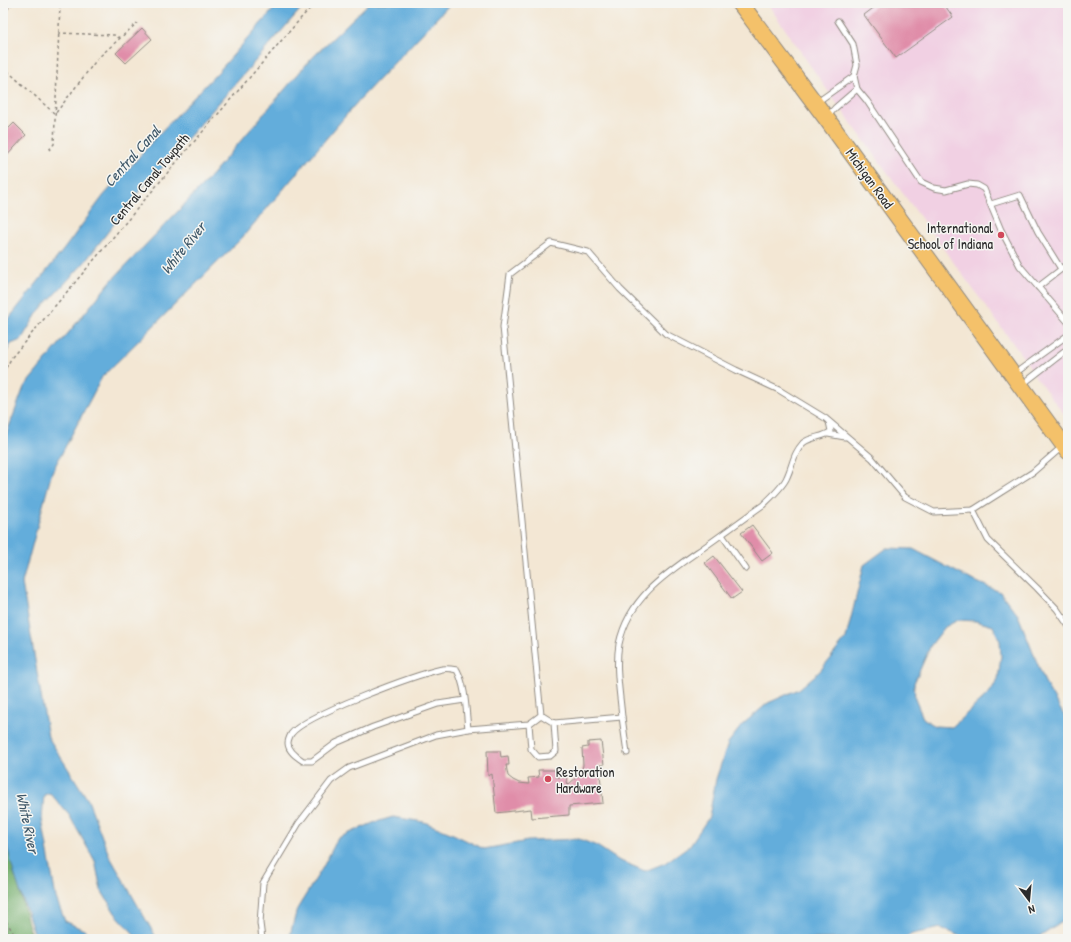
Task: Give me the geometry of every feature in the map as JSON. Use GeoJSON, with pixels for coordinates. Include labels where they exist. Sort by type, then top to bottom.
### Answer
{"type":"FeatureCollection","features":[{"type":"Feature","properties":{"kind":"main road","name":"Michigan Road"},"geometry":{"type":"LineString","coordinates":[[740,3],[826,118],[1066,448]]}},
{"type":"Feature","properties":{"kind":"lane"},"geometry":{"type":"LineString","coordinates":[[838,20],[853,44],[857,65],[854,76],[857,89],[867,101],[921,182],[934,188],[946,190],[968,184],[976,185],[984,189],[1001,230],[1020,266],[1068,322]]}},
{"type":"Feature","properties":{"kind":"lane"},"geometry":{"type":"LineString","coordinates":[[815,104],[854,76]]}},
{"type":"Feature","properties":{"kind":"lane"},"geometry":{"type":"LineString","coordinates":[[826,118],[857,89]]}},
{"type":"Feature","properties":{"kind":"lane"},"geometry":{"type":"LineString","coordinates":[[991,204],[1020,196],[1038,232],[1061,269]]}},
{"type":"Feature","properties":{"kind":"lane"},"geometry":{"type":"LineString","coordinates":[[541,715],[503,327],[510,274],[551,242],[588,252],[620,289],[666,334],[779,390],[830,422],[872,458],[905,497],[934,512],[973,510],[1033,472],[1066,448]]}},
{"type":"Feature","properties":{"kind":"lane"},"geometry":{"type":"LineString","coordinates":[[1038,287],[1068,264]]}},
{"type":"Feature","properties":{"kind":"lane"},"geometry":{"type":"LineString","coordinates":[[1016,380],[1068,335]]}},
{"type":"Feature","properties":{"kind":"lane"},"geometry":{"type":"LineString","coordinates":[[1016,380],[1068,350]]}},
{"type":"Feature","properties":{"kind":"lane"},"geometry":{"type":"LineString","coordinates":[[828,434],[831,431],[830,422]]}},
{"type":"Feature","properties":{"kind":"lane"},"geometry":{"type":"LineString","coordinates":[[627,753],[617,660],[620,643],[626,624],[635,606],[660,578],[763,505],[787,478],[796,452],[804,442],[814,437],[828,434],[848,438]]}},
{"type":"Feature","properties":{"kind":"lane"},"geometry":{"type":"LineString","coordinates":[[973,510],[988,540],[1017,567],[1052,604],[1068,625]]}},
{"type":"Feature","properties":{"kind":"lane"},"geometry":{"type":"LineString","coordinates":[[722,535],[746,569]]}},
{"type":"Feature","properties":{"kind":"lane"},"geometry":{"type":"LineString","coordinates":[[465,700],[438,704],[372,727],[336,743],[312,761],[303,761],[291,752],[288,744],[291,734],[316,717],[381,689],[443,668],[457,670],[461,678],[465,700],[468,729]]}},
{"type":"Feature","properties":{"kind":"lane"},"geometry":{"type":"LineString","coordinates":[[541,715],[554,723],[622,717]]}},
{"type":"Feature","properties":{"kind":"lane"},"geometry":{"type":"LineString","coordinates":[[262,939],[260,923],[263,883],[299,823],[331,781],[349,768],[436,734],[468,729],[530,724],[541,715]]}},
{"type":"Feature","properties":{"kind":"lane"},"geometry":{"type":"LineString","coordinates":[[530,724],[532,749],[538,757],[550,756],[556,751],[554,723]]}},
{"type":"Feature","properties":{"kind":"path"},"geometry":{"type":"LineString","coordinates":[[3,14],[13,3]]}},
{"type":"Feature","properties":{"kind":"path"},"geometry":{"type":"LineString","coordinates":[[50,150],[54,144],[60,5],[57,3]]}},
{"type":"Feature","properties":{"kind":"path","name":"Central Canal Towpath"},"geometry":{"type":"LineString","coordinates":[[3,373],[12,356],[170,170],[315,3]]}},
{"type":"Feature","properties":{"kind":"path"},"geometry":{"type":"LineString","coordinates":[[55,114],[98,58],[137,23]]}},
{"type":"Feature","properties":{"kind":"path"},"geometry":{"type":"LineString","coordinates":[[58,33],[114,35],[120,38]]}},
{"type":"Feature","properties":{"kind":"path"},"geometry":{"type":"LineString","coordinates":[[3,67],[55,114]]}},
{"type":"Feature","properties":{"kind":"path"},"geometry":{"type":"LineString","coordinates":[[3,916],[17,939]]}},
{"type":"Feature","properties":{"kind":"shaded area","name":"International School of Indiana"},"geometry":{"type":"Polygon","coordinates":[[[767,3],[1068,3],[1068,419],[1034,375],[1028,364],[830,94],[767,3]]]}},
{"type":"Feature","properties":{"kind":"green space"},"geometry":{"type":"Polygon","coordinates":[[[3,826],[32,939],[3,939],[3,826]]]}},
{"type":"Feature","properties":{"kind":"water"},"geometry":{"type":"Polygon","coordinates":[[[279,3],[306,3],[154,177],[144,185],[84,263],[38,312],[21,340],[11,344],[3,358],[3,326],[64,249],[104,195],[156,137],[219,71],[279,3]]]}},
{"type":"Feature","properties":{"kind":"water","name":"White River"},"geometry":{"type":"Polygon","coordinates":[[[369,3],[451,3],[359,100],[241,239],[102,377],[52,472],[22,583],[48,737],[88,800],[109,855],[157,939],[136,939],[133,933],[115,913],[101,890],[95,861],[69,815],[50,793],[44,795],[42,819],[56,898],[65,921],[86,931],[94,939],[36,939],[13,870],[3,830],[3,443],[24,387],[111,281],[202,186],[310,60],[369,3]]]}},
{"type":"Feature","properties":{"kind":"water"},"geometry":{"type":"Polygon","coordinates":[[[887,548],[913,549],[970,579],[1000,592],[1018,615],[1046,685],[1068,722],[1068,918],[1041,936],[1032,939],[967,939],[941,928],[912,934],[903,939],[289,939],[297,909],[323,867],[338,838],[373,823],[393,817],[424,822],[484,849],[528,841],[579,839],[597,846],[618,860],[645,871],[665,863],[690,845],[709,817],[716,779],[728,743],[743,724],[768,703],[799,689],[820,671],[846,638],[864,565],[887,548]],[[958,620],[945,627],[931,645],[914,683],[915,699],[923,718],[935,726],[952,727],[990,692],[998,679],[1001,656],[1000,641],[993,626],[976,621],[958,620]]]}},
{"type":"Feature","properties":{"kind":"building"},"geometry":{"type":"Polygon","coordinates":[[[880,3],[943,3],[953,17],[896,58],[864,15],[880,3]]]}},
{"type":"Feature","properties":{"kind":"building"},"geometry":{"type":"Polygon","coordinates":[[[142,28],[152,39],[126,63],[116,53],[142,28]]]}},
{"type":"Feature","properties":{"kind":"building"},"geometry":{"type":"Polygon","coordinates":[[[14,123],[26,135],[3,160],[3,134],[14,123]]]}},
{"type":"Feature","properties":{"kind":"building"},"geometry":{"type":"Polygon","coordinates":[[[752,525],[773,553],[762,561],[741,533],[752,525]]]}},
{"type":"Feature","properties":{"kind":"building"},"geometry":{"type":"Polygon","coordinates":[[[714,556],[742,592],[732,599],[705,563],[714,556]]]}},
{"type":"Feature","properties":{"kind":"building","name":"Restoration Hardware"},"geometry":{"type":"Polygon","coordinates":[[[601,741],[604,765],[599,765],[603,803],[569,806],[569,815],[532,818],[531,809],[496,813],[492,774],[488,776],[487,751],[500,751],[501,757],[508,756],[509,765],[506,765],[508,776],[519,783],[529,784],[528,778],[539,777],[538,770],[556,770],[556,777],[566,777],[568,785],[581,773],[583,765],[582,748],[588,747],[588,742],[601,741]]]}},
{"type":"Feature","properties":{"kind":"place","name":"International School of Indiana"},"geometry":{"type":"Point","coordinates":[1001,235]}},
{"type":"Feature","properties":{"kind":"place","name":"Restoration Hardware"},"geometry":{"type":"Point","coordinates":[548,779]}},
{"type":"Feature","properties":{"kind":"water label","name":"Central Canal"},"geometry":{"type":"Point","coordinates":[132,156]}}]}
